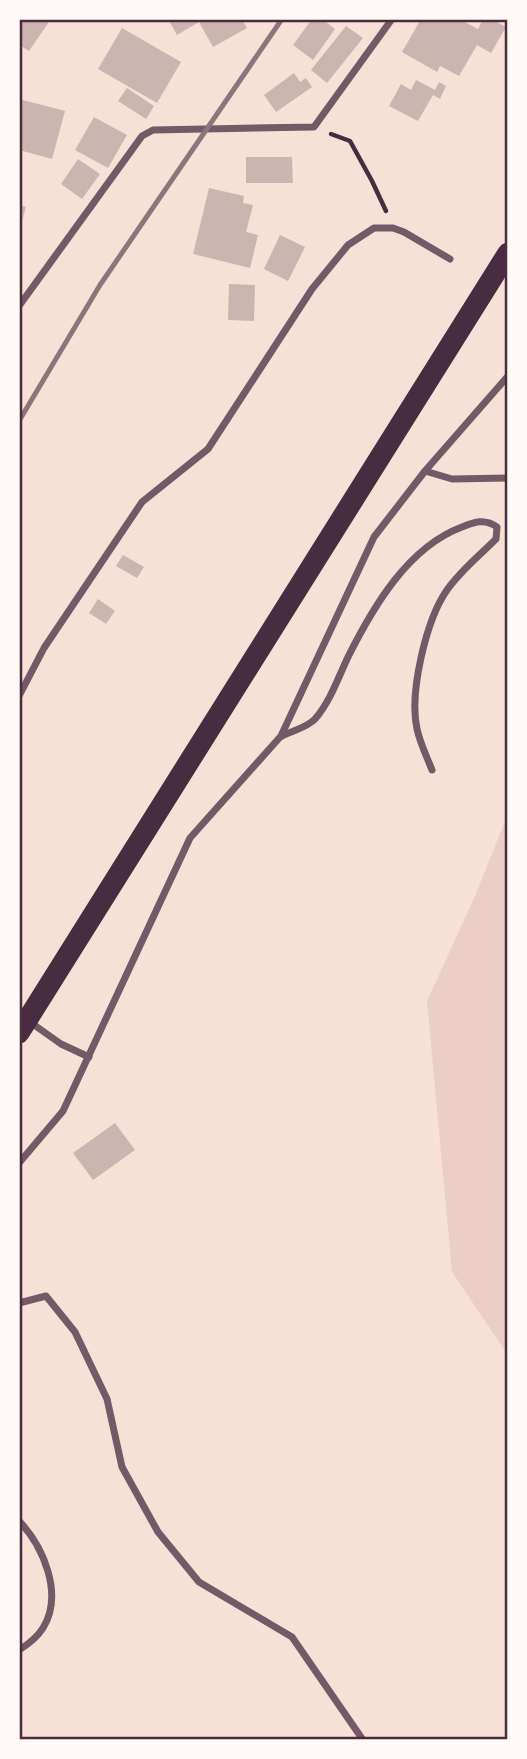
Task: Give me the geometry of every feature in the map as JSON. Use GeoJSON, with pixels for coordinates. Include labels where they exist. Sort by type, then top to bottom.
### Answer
{"type":"FeatureCollection","features":[{"type":"Feature","properties":{"kind":"highway"},"geometry":{"type":"LineString","coordinates":[[19,1033],[508,253]]}},
{"type":"Feature","properties":{"kind":"street"},"geometry":{"type":"LineString","coordinates":[[19,306],[142,136],[153,130],[314,127],[392,19]]}},
{"type":"Feature","properties":{"kind":"street"},"geometry":{"type":"LineString","coordinates":[[19,696],[44,648],[142,502],[208,449],[312,289],[348,245],[374,228],[393,228],[450,260]]}},
{"type":"Feature","properties":{"kind":"street"},"geometry":{"type":"LineString","coordinates":[[19,1163],[63,1111],[190,838],[282,736],[374,537],[425,471],[508,376]]}},
{"type":"Feature","properties":{"kind":"street"},"geometry":{"type":"LineString","coordinates":[[425,471],[452,478],[508,478]]}},
{"type":"Feature","properties":{"kind":"street"},"geometry":{"type":"LineString","coordinates":[[282,736],[313,722],[325,706],[349,654],[381,601],[410,561],[446,533],[478,520],[492,523],[497,527],[496,539],[447,589],[430,623],[419,662],[417,730],[432,770]]}},
{"type":"Feature","properties":{"kind":"street"},"geometry":{"type":"LineString","coordinates":[[19,1015],[61,1044],[89,1057]]}},
{"type":"Feature","properties":{"kind":"street"},"geometry":{"type":"LineString","coordinates":[[19,1303],[46,1296],[75,1332],[107,1399],[122,1467],[158,1532],[199,1582],[292,1637],[363,1740]]}},
{"type":"Feature","properties":{"kind":"street"},"geometry":{"type":"LineString","coordinates":[[19,1521],[46,1561],[52,1601],[43,1628],[19,1650]]}},
{"type":"Feature","properties":{"kind":"path"},"geometry":{"type":"LineString","coordinates":[[314,127],[349,141],[372,181],[393,228]]}},
{"type":"Feature","properties":{"kind":"shaded area"},"geometry":{"type":"Polygon","coordinates":[[[508,814],[508,1355],[452,1272],[427,1001],[475,896],[508,814]]]}},
{"type":"Feature","properties":{"kind":"building"},"geometry":{"type":"Polygon","coordinates":[[[19,19],[51,19],[29,51],[19,45],[19,19]]]}},
{"type":"Feature","properties":{"kind":"building"},"geometry":{"type":"Polygon","coordinates":[[[168,19],[242,19],[247,28],[213,47],[199,22],[177,35],[168,19]]]}},
{"type":"Feature","properties":{"kind":"building"},"geometry":{"type":"Polygon","coordinates":[[[312,19],[322,19],[335,29],[313,60],[293,45],[312,19]]]}},
{"type":"Feature","properties":{"kind":"building"},"geometry":{"type":"Polygon","coordinates":[[[421,19],[467,19],[465,22],[478,29],[483,19],[492,19],[506,27],[491,53],[477,45],[459,76],[440,66],[437,72],[402,52],[421,19]]]}},
{"type":"Feature","properties":{"kind":"building"},"geometry":{"type":"Polygon","coordinates":[[[346,26],[363,38],[327,83],[311,70],[346,26]]]}},
{"type":"Feature","properties":{"kind":"building"},"geometry":{"type":"Polygon","coordinates":[[[122,28],[181,62],[157,103],[98,69],[122,28]]]}},
{"type":"Feature","properties":{"kind":"building"},"geometry":{"type":"Polygon","coordinates":[[[294,73],[300,82],[306,78],[312,87],[276,112],[264,95],[294,73]]]}},
{"type":"Feature","properties":{"kind":"building"},"geometry":{"type":"Polygon","coordinates":[[[416,80],[435,90],[439,82],[446,86],[440,99],[433,95],[418,121],[389,106],[401,84],[411,90],[416,80]]]}},
{"type":"Feature","properties":{"kind":"building"},"geometry":{"type":"Polygon","coordinates":[[[127,88],[154,106],[146,119],[118,101],[127,88]]]}},
{"type":"Feature","properties":{"kind":"building"},"geometry":{"type":"Polygon","coordinates":[[[19,99],[65,111],[52,159],[19,150],[19,99]]]}},
{"type":"Feature","properties":{"kind":"building"},"geometry":{"type":"Polygon","coordinates":[[[94,117],[127,135],[108,168],[75,150],[94,117]]]}},
{"type":"Feature","properties":{"kind":"building"},"geometry":{"type":"Polygon","coordinates":[[[246,157],[292,157],[293,183],[246,183],[246,157]]]}},
{"type":"Feature","properties":{"kind":"building"},"geometry":{"type":"Polygon","coordinates":[[[78,159],[100,174],[82,199],[61,184],[78,159]]]}},
{"type":"Feature","properties":{"kind":"building"},"geometry":{"type":"Polygon","coordinates":[[[209,188],[244,196],[243,203],[253,205],[246,232],[258,235],[250,268],[193,254],[209,188]]]}},
{"type":"Feature","properties":{"kind":"building"},"geometry":{"type":"Polygon","coordinates":[[[19,205],[26,207],[20,227],[19,227],[19,205]]]}},
{"type":"Feature","properties":{"kind":"building"},"geometry":{"type":"Polygon","coordinates":[[[280,235],[305,247],[288,281],[264,269],[280,235]]]}},
{"type":"Feature","properties":{"kind":"building"},"geometry":{"type":"Polygon","coordinates":[[[229,284],[255,285],[254,321],[228,320],[229,284]]]}},
{"type":"Feature","properties":{"kind":"building"},"geometry":{"type":"Polygon","coordinates":[[[123,555],[144,567],[137,578],[116,566],[123,555]]]}},
{"type":"Feature","properties":{"kind":"building"},"geometry":{"type":"Polygon","coordinates":[[[98,599],[115,611],[106,624],[89,613],[98,599]]]}},
{"type":"Feature","properties":{"kind":"building"},"geometry":{"type":"Polygon","coordinates":[[[115,1123],[135,1150],[93,1180],[73,1153],[115,1123]]]}},
{"type":"Feature","properties":{"kind":"railway"},"geometry":{"type":"LineString","coordinates":[[19,421],[100,285],[282,19]]}}]}
